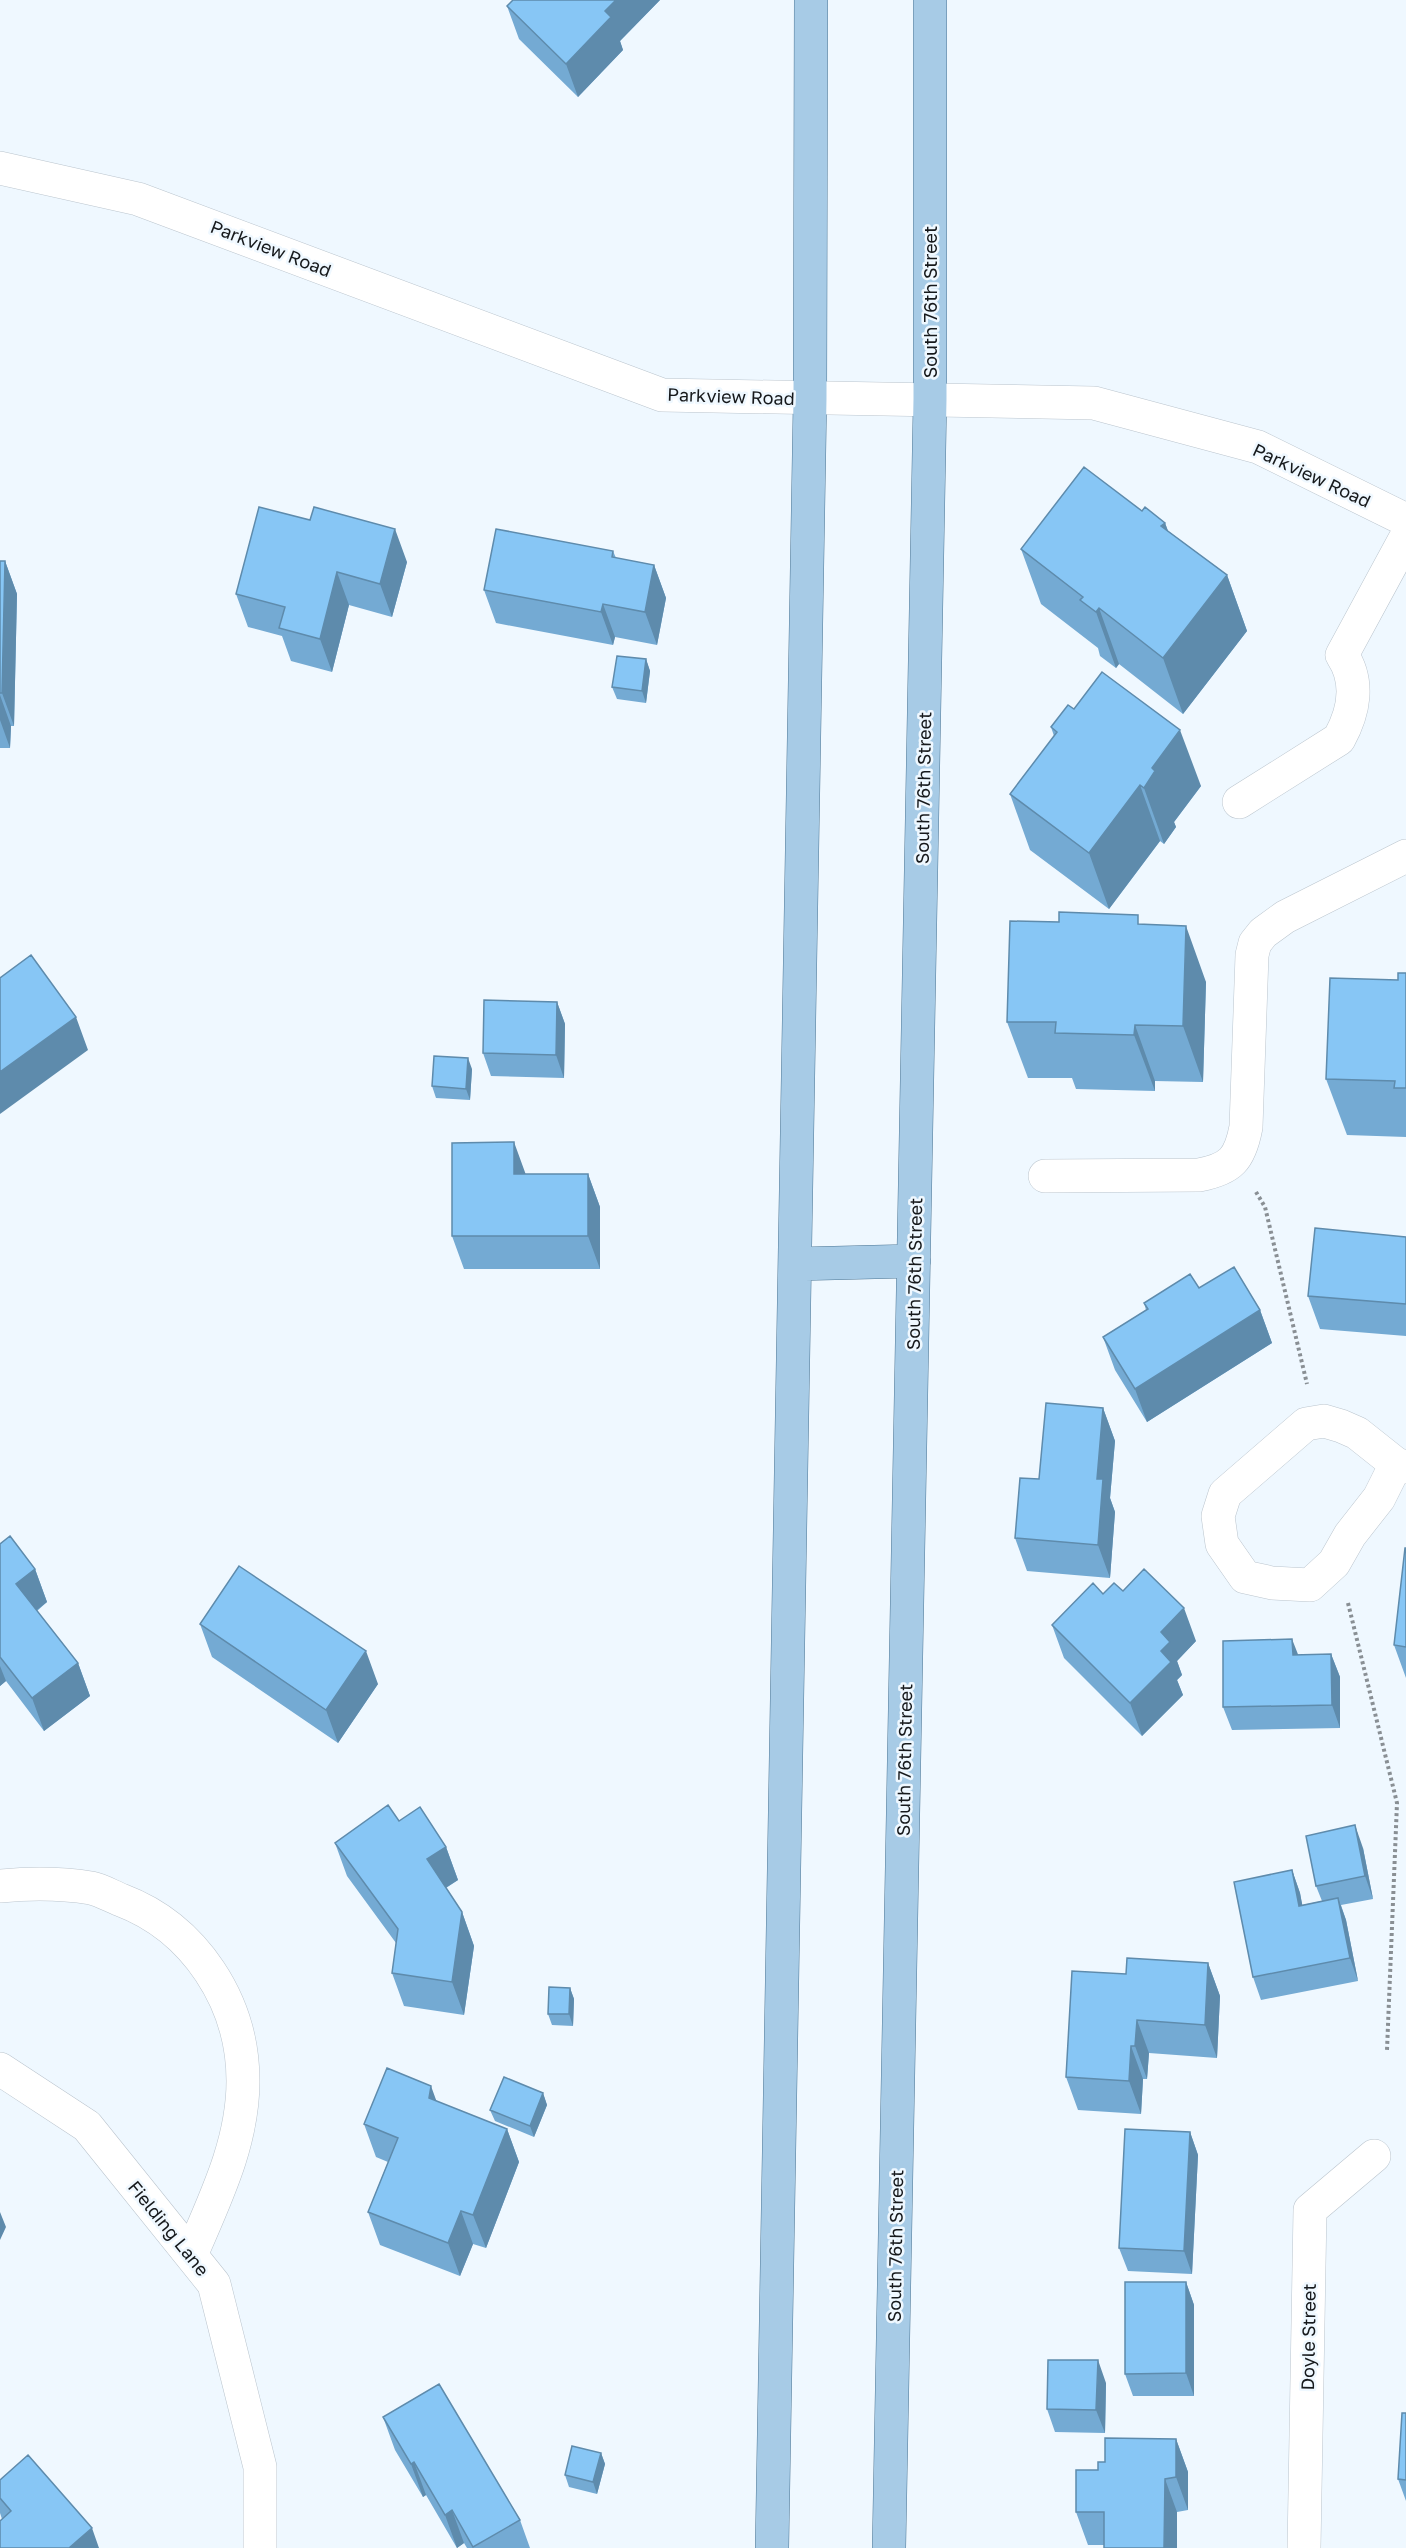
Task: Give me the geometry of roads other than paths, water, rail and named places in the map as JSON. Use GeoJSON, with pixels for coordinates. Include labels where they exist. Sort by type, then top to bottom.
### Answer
{"type":"FeatureCollection","features":[{"type":"Feature","properties":{"kind":"main road"},"geometry":{"type":"LineString","coordinates":[[772,2548],[810,398],[811,0]]}},
{"type":"Feature","properties":{"kind":"main road","name":"South 76th Street"},"geometry":{"type":"LineString","coordinates":[[889,2548],[930,399],[930,0]]}},
{"type":"Feature","properties":{"kind":"main road"},"geometry":{"type":"LineString","coordinates":[[795,1264],[914,1261]]}},
{"type":"Feature","properties":{"kind":"street","name":"Parkview Road"},"geometry":{"type":"LineString","coordinates":[[0,168],[138,199],[662,395],[1095,403],[1258,447],[1406,520]]}},
{"type":"Feature","properties":{"kind":"street"},"geometry":{"type":"LineString","coordinates":[[1239,802],[1338,739],[1346,726],[1353,697],[1351,669],[1342,656],[1406,537]]}},
{"type":"Feature","properties":{"kind":"street"},"geometry":{"type":"LineString","coordinates":[[1045,1176],[1199,1175],[1219,1171],[1232,1162],[1242,1146],[1246,1127],[1255,943],[1263,933],[1285,917],[1406,856]]}},
{"type":"Feature","properties":{"kind":"street"},"geometry":{"type":"LineString","coordinates":[[1324,1421],[1357,1433],[1401,1465],[1350,1535],[1334,1563],[1310,1585],[1272,1583],[1245,1576],[1222,1544],[1218,1516],[1225,1494],[1306,1424],[1324,1421]]}},
{"type":"Feature","properties":{"kind":"street"},"geometry":{"type":"LineString","coordinates":[[0,1886],[38,1883],[93,1889],[144,1909],[182,1938],[210,1969],[223,1995],[239,2038],[243,2082],[230,2163],[191,2255]]}},
{"type":"Feature","properties":{"kind":"street","name":"Fielding Lane"},"geometry":{"type":"LineString","coordinates":[[0,2069],[87,2126],[214,2284],[260,2467],[260,2548]]}},
{"type":"Feature","properties":{"kind":"street","name":"Doyle Street"},"geometry":{"type":"LineString","coordinates":[[1304,2548],[1310,2211],[1374,2156]]}}]}
